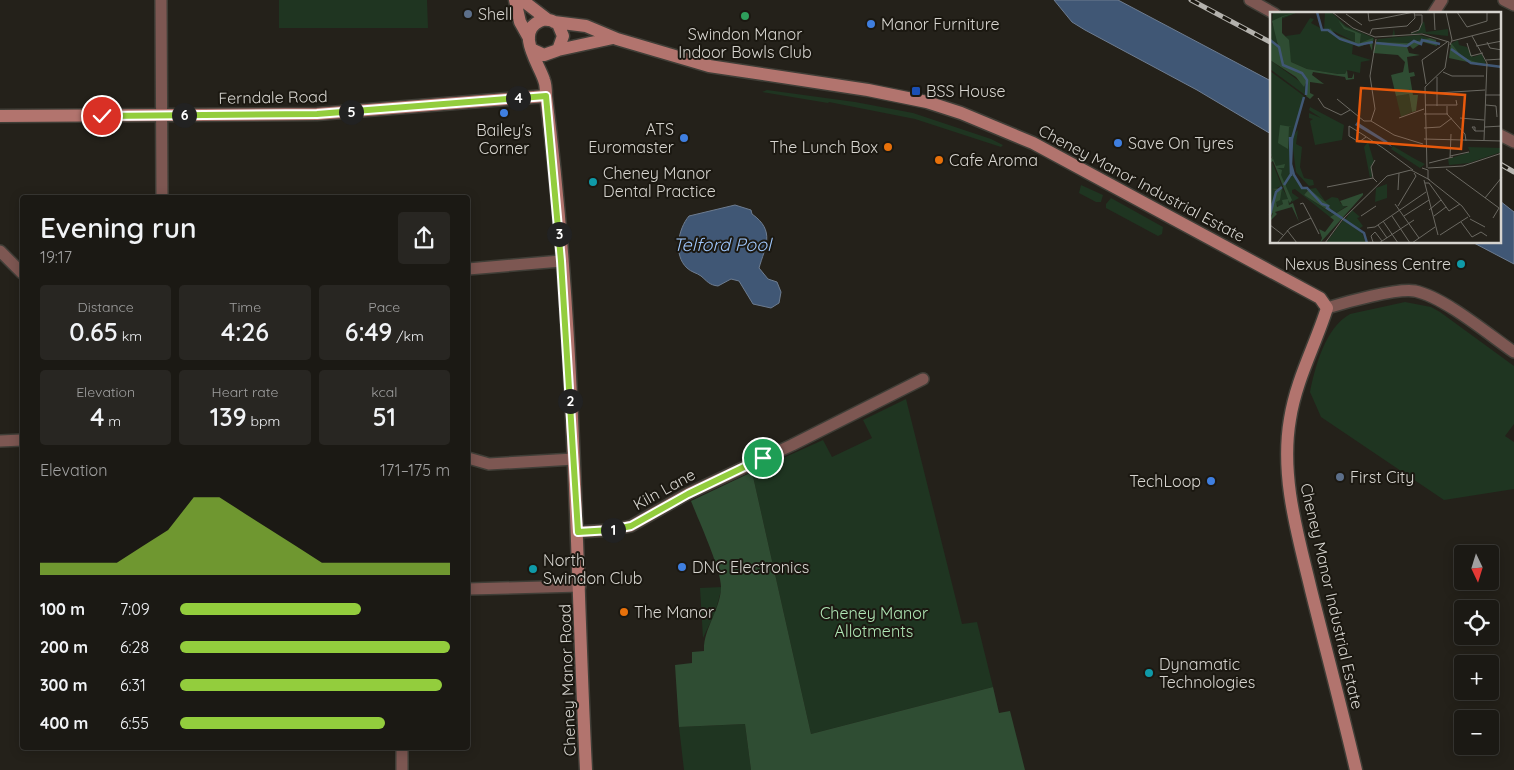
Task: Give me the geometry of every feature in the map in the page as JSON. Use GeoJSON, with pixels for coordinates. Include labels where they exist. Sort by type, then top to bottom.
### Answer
{"type":"FeatureCollection","features":[{"type":"Feature","properties":{"kind":"street"},"geometry":{"type":"LineString","coordinates":[[161,0],[162,195]]}},
{"type":"Feature","properties":{"kind":"street","name":"Cheney Manor Road"},"geometry":{"type":"LineString","coordinates":[[515,0],[520,22],[544,80],[546,96],[561,261],[574,459],[586,770]]}},
{"type":"Feature","properties":{"kind":"street"},"geometry":{"type":"LineString","coordinates":[[522,0],[551,21],[560,28],[563,36],[555,52],[540,54],[530,43],[533,26],[551,21]]}},
{"type":"Feature","properties":{"kind":"street"},"geometry":{"type":"LineString","coordinates":[[1250,0],[1271,12]]}},
{"type":"Feature","properties":{"kind":"street"},"geometry":{"type":"LineString","coordinates":[[1433,12],[1442,0]]}},
{"type":"Feature","properties":{"kind":"street"},"geometry":{"type":"LineString","coordinates":[[1504,0],[1514,5]]}},
{"type":"Feature","properties":{"kind":"street","name":"Cheney Manor Industrial Estate"},"geometry":{"type":"LineString","coordinates":[[551,21],[586,26],[600,30],[613,38],[730,71],[868,90],[927,102],[987,122],[1033,142],[1314,294],[1328,308],[1296,393],[1289,427],[1288,470],[1297,530],[1356,770]]}},
{"type":"Feature","properties":{"kind":"street","name":"Cheney Manor Industrial Estate"},"geometry":{"type":"LineString","coordinates":[[555,52],[613,38]]}},
{"type":"Feature","properties":{"kind":"street","name":"Cheney Manor Road"},"geometry":{"type":"LineString","coordinates":[[544,80],[555,52]]}},
{"type":"Feature","properties":{"kind":"street","name":"Ferndale Road"},"geometry":{"type":"LineString","coordinates":[[0,116],[317,114],[546,96]]}},
{"type":"Feature","properties":{"kind":"street"},"geometry":{"type":"LineString","coordinates":[[1502,136],[1514,142]]}},
{"type":"Feature","properties":{"kind":"street"},"geometry":{"type":"LineString","coordinates":[[0,251],[20,272]]}},
{"type":"Feature","properties":{"kind":"street"},"geometry":{"type":"LineString","coordinates":[[470,269],[561,261]]}},
{"type":"Feature","properties":{"kind":"street"},"geometry":{"type":"LineString","coordinates":[[1328,308],[1396,292],[1415,292],[1448,306],[1514,352]]}},
{"type":"Feature","properties":{"kind":"street","name":"Kiln Lane"},"geometry":{"type":"LineString","coordinates":[[578,532],[611,530],[631,526],[694,490],[799,442],[923,379]]}},
{"type":"Feature","properties":{"kind":"street"},"geometry":{"type":"LineString","coordinates":[[0,441],[20,440]]}},
{"type":"Feature","properties":{"kind":"street"},"geometry":{"type":"LineString","coordinates":[[470,459],[487,464],[574,459]]}},
{"type":"Feature","properties":{"kind":"street"},"geometry":{"type":"LineString","coordinates":[[470,589],[580,586]]}},
{"type":"Feature","properties":{"kind":"street"},"geometry":{"type":"LineString","coordinates":[[402,750],[402,770]]}},
{"type":"Feature","properties":{"kind":"green space"},"geometry":{"type":"Polygon","coordinates":[[[279,0],[427,0],[428,28],[279,28],[279,0]]]}},
{"type":"Feature","properties":{"kind":"green space"},"geometry":{"type":"Polygon","coordinates":[[[767,90],[855,102],[913,113],[991,139],[1003,145],[1001,147],[915,119],[829,102],[762,92],[767,90]]]}},
{"type":"Feature","properties":{"kind":"green space"},"geometry":{"type":"Polygon","coordinates":[[[1081,185],[1103,195],[1101,202],[1096,202],[1079,193],[1081,185]]]}},
{"type":"Feature","properties":{"kind":"green space"},"geometry":{"type":"Polygon","coordinates":[[[1111,198],[1163,227],[1162,234],[1158,236],[1106,208],[1106,204],[1111,198]]]}},
{"type":"Feature","properties":{"kind":"green space"},"geometry":{"type":"Polygon","coordinates":[[[1405,302],[1431,307],[1440,312],[1514,366],[1514,424],[1505,436],[1514,442],[1514,489],[1444,500],[1321,417],[1310,392],[1322,349],[1334,329],[1341,320],[1350,314],[1405,302]]]}},
{"type":"Feature","properties":{"kind":"green space","name":"Cheney Manor Allotments"},"geometry":{"type":"Polygon","coordinates":[[[906,399],[962,624],[977,622],[993,687],[811,734],[752,472],[823,440],[832,457],[872,438],[863,420],[906,399]]]}},
{"type":"Feature","properties":{"kind":"green space"},"geometry":{"type":"Polygon","coordinates":[[[752,472],[811,734],[993,687],[999,713],[1010,711],[1025,770],[751,770],[745,724],[679,727],[675,665],[692,663],[692,652],[704,651],[706,635],[718,604],[721,588],[714,558],[691,501],[752,472]]]}},
{"type":"Feature","properties":{"kind":"green space"},"geometry":{"type":"Polygon","coordinates":[[[722,587],[715,613],[703,638],[700,588],[722,587]]]}},
{"type":"Feature","properties":{"kind":"green space"},"geometry":{"type":"Polygon","coordinates":[[[745,724],[751,770],[684,770],[679,727],[745,724]]]}},
{"type":"Feature","properties":{"kind":"water"},"geometry":{"type":"Polygon","coordinates":[[[1054,0],[1118,0],[1270,80],[1270,133],[1197,90],[1072,22],[1054,0]]]}},
{"type":"Feature","properties":{"kind":"water"},"geometry":{"type":"Polygon","coordinates":[[[1502,203],[1514,212],[1514,264],[1476,244],[1502,244],[1502,203]]]}},
{"type":"Feature","properties":{"kind":"water","name":"Telford Pool"},"geometry":{"type":"Polygon","coordinates":[[[735,205],[751,210],[752,214],[764,227],[767,240],[759,268],[768,279],[777,282],[781,292],[779,303],[771,308],[753,304],[739,281],[731,279],[718,286],[710,284],[701,276],[690,271],[680,256],[680,235],[689,216],[735,205]]]}},
{"type":"Feature","properties":{"kind":"railway"},"geometry":{"type":"LineString","coordinates":[[1191,0],[1270,42]]}},
{"type":"Feature","properties":{"kind":"railway"},"geometry":{"type":"LineString","coordinates":[[1502,165],[1514,172]]}},
{"type":"Feature","properties":{"kind":"place","name":"Shell"},"geometry":{"type":"Point","coordinates":[468,14]}},
{"type":"Feature","properties":{"kind":"place","name":"Swindon Manor Indoor Bowls Club"},"geometry":{"type":"Point","coordinates":[745,16]}},
{"type":"Feature","properties":{"kind":"place","name":"Manor Furniture"},"geometry":{"type":"Point","coordinates":[871,24]}},
{"type":"Feature","properties":{"kind":"place","name":"BSS House"},"geometry":{"type":"Point","coordinates":[916,91]}},
{"type":"Feature","properties":{"kind":"place","name":"Bailey's Corner"},"geometry":{"type":"Point","coordinates":[504,113]}},
{"type":"Feature","properties":{"kind":"place","name":"ATS Euromaster"},"geometry":{"type":"Point","coordinates":[684,138]}},
{"type":"Feature","properties":{"kind":"place","name":"Save On Tyres"},"geometry":{"type":"Point","coordinates":[1118,143]}},
{"type":"Feature","properties":{"kind":"place","name":"The Lunch Box"},"geometry":{"type":"Point","coordinates":[888,147]}},
{"type":"Feature","properties":{"kind":"place","name":"Cafe Aroma"},"geometry":{"type":"Point","coordinates":[939,160]}},
{"type":"Feature","properties":{"kind":"place","name":"Cheney Manor Dental Practice"},"geometry":{"type":"Point","coordinates":[593,182]}},
{"type":"Feature","properties":{"kind":"place","name":"Nexus Business Centre"},"geometry":{"type":"Point","coordinates":[1461,264]}},
{"type":"Feature","properties":{"kind":"place","name":"First City"},"geometry":{"type":"Point","coordinates":[1340,477]}},
{"type":"Feature","properties":{"kind":"place","name":"TechLoop"},"geometry":{"type":"Point","coordinates":[1211,481]}},
{"type":"Feature","properties":{"kind":"place","name":"DNC Electronics"},"geometry":{"type":"Point","coordinates":[682,567]}},
{"type":"Feature","properties":{"kind":"place","name":"North Swindon Club"},"geometry":{"type":"Point","coordinates":[533,569]}},
{"type":"Feature","properties":{"kind":"place","name":"The Manor"},"geometry":{"type":"Point","coordinates":[624,612]}},
{"type":"Feature","properties":{"kind":"place","name":"Dynamatic Technologies"},"geometry":{"type":"Point","coordinates":[1149,673]}},
{"type":"Feature","properties":{"kind":"route"},"geometry":{"type":"LineString","coordinates":[[102,116],[317,114],[546,96],[561,261],[578,532],[623,529],[631,526],[688,494],[763,458]]}}]}
